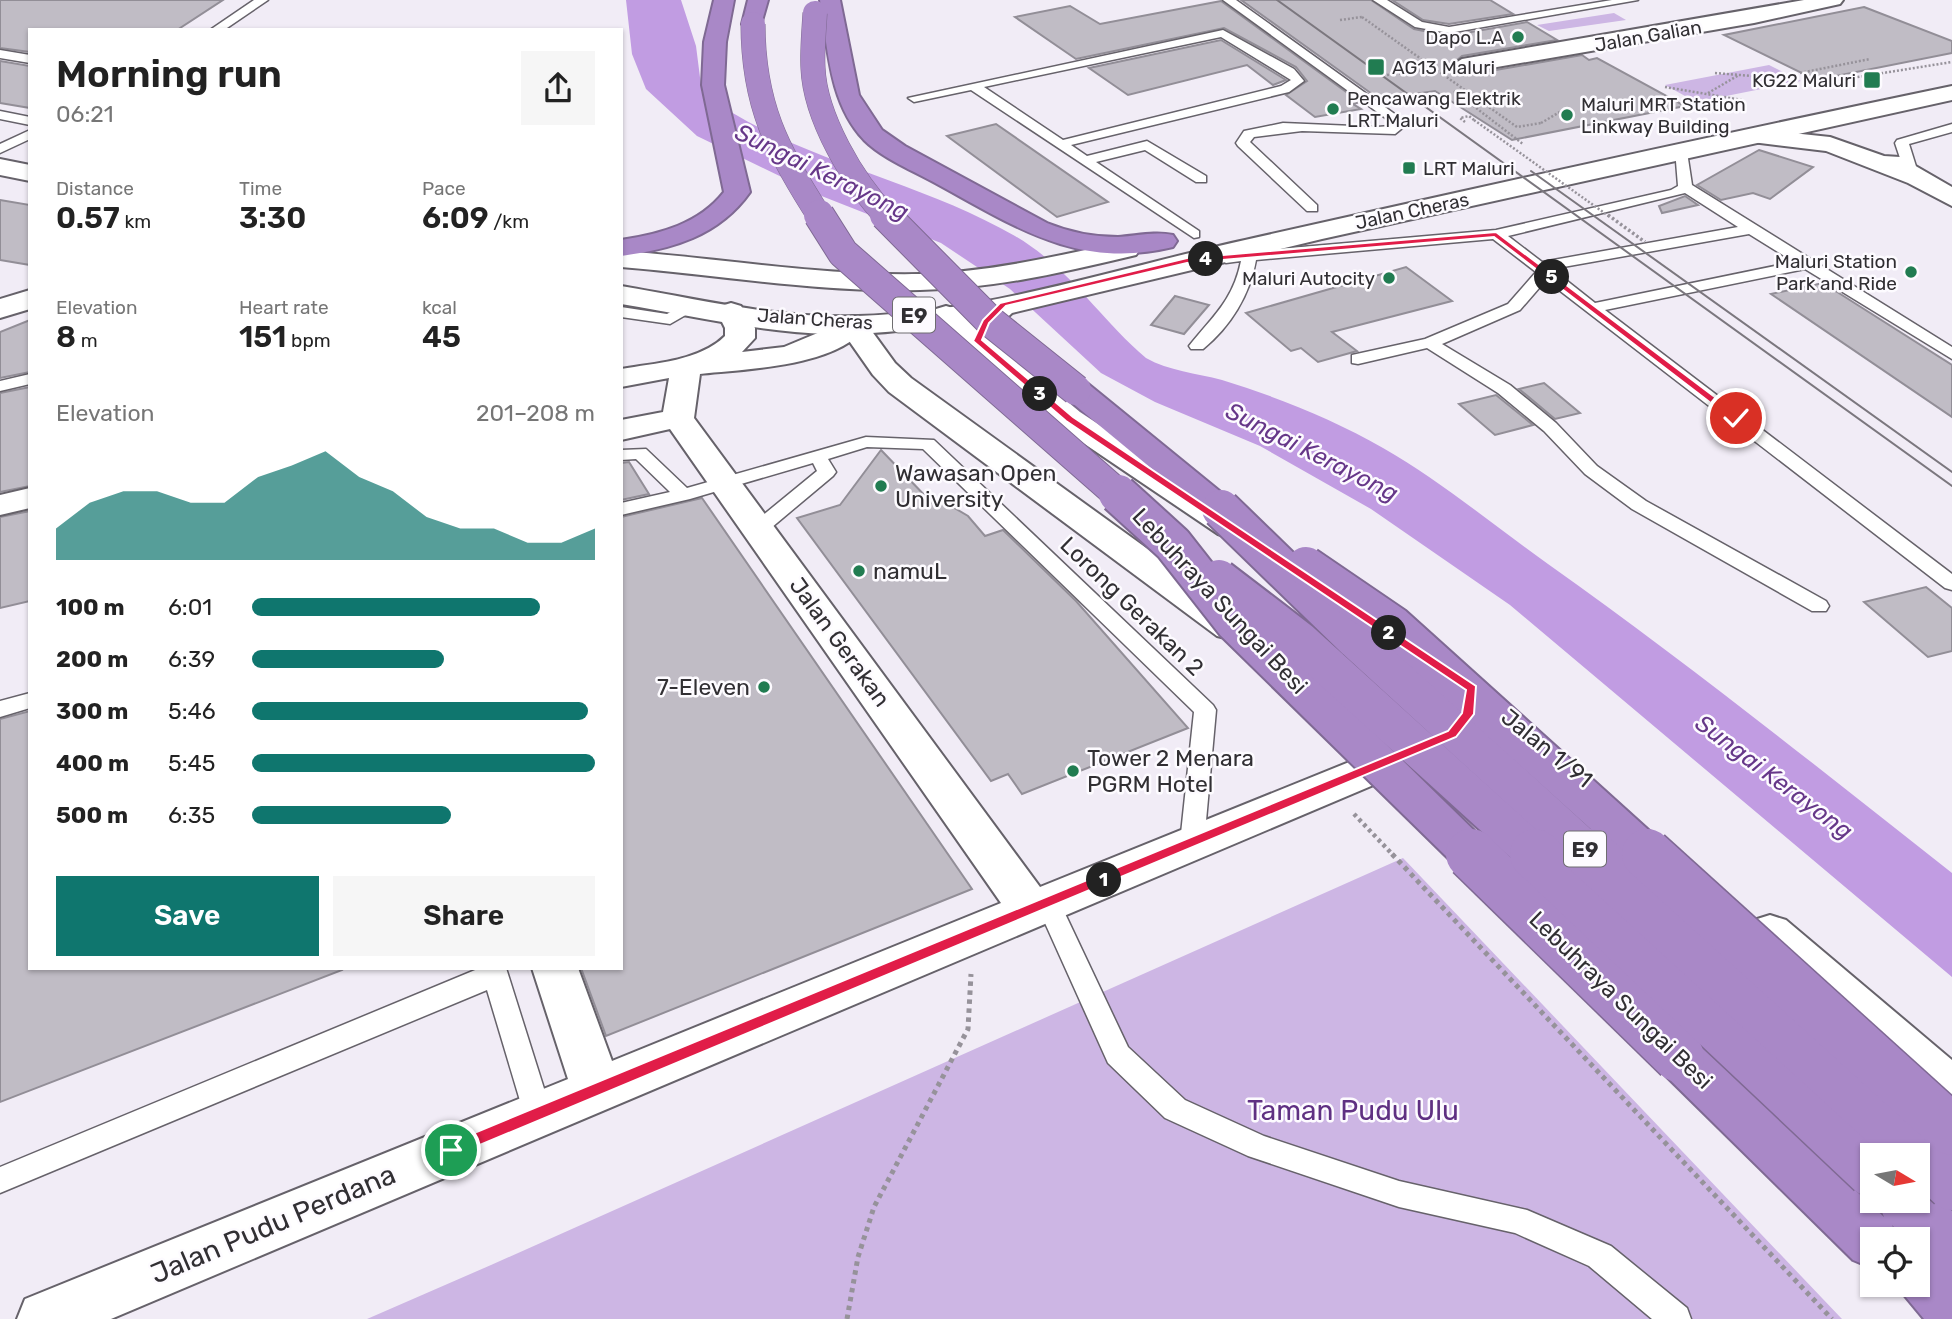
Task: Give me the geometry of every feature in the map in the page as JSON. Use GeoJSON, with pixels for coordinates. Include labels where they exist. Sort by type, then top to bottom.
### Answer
{"type":"FeatureCollection","features":[{"type":"Feature","properties":{"kind":"highway"},"geometry":{"type":"LineString","coordinates":[[623,248],[659,241],[699,226],[719,216],[737,192],[736,171],[717,113],[713,83],[717,27],[724,0]]}},
{"type":"Feature","properties":{"kind":"highway"},"geometry":{"type":"LineString","coordinates":[[820,4],[847,95],[873,135],[896,151],[1038,229],[1064,239],[1116,245],[1163,241]]}},
{"type":"Feature","properties":{"kind":"highway","name":"E9"},"geometry":{"type":"LineString","coordinates":[[820,4],[813,70],[828,131],[873,203],[991,322],[1221,509],[1394,626],[1952,1130]]}},
{"type":"Feature","properties":{"kind":"highway","name":"Lebuhraya Sungai Besi"},"geometry":{"type":"LineString","coordinates":[[755,12],[753,65],[763,112],[793,176],[842,253],[1042,425],[1173,544],[1235,623],[1860,1229]]}},
{"type":"Feature","properties":{"kind":"highway","name":"E9"},"geometry":{"type":"LineString","coordinates":[[1221,509],[1366,650],[1952,1185]]}},
{"type":"Feature","properties":{"kind":"highway","name":"E9"},"geometry":{"type":"LineString","coordinates":[[1173,544],[1300,641],[1443,769],[1860,1161]]}},
{"type":"Feature","properties":{"kind":"highway"},"geometry":{"type":"LineString","coordinates":[[1784,1133],[1874,1227]]}},
{"type":"Feature","properties":{"kind":"highway"},"geometry":{"type":"LineString","coordinates":[[1917,1213],[1952,1247]]}},
{"type":"Feature","properties":{"kind":"highway"},"geometry":{"type":"LineString","coordinates":[[1930,1285],[1952,1308]]}},
{"type":"Feature","properties":{"kind":"highway"},"geometry":{"type":"LineString","coordinates":[[1930,1296],[1952,1317]]}},
{"type":"Feature","properties":{"kind":"street","name":"Jalan Galian"},"geometry":{"type":"LineString","coordinates":[[1462,66],[1754,17],[1833,0]]}},
{"type":"Feature","properties":{"kind":"street","name":"Jalan Cheras"},"geometry":{"type":"LineString","coordinates":[[623,295],[731,312],[865,302],[984,277],[1096,268],[1190,248],[1311,208],[1952,73]]}},
{"type":"Feature","properties":{"kind":"street","name":"Jalan Cheras"},"geometry":{"type":"LineString","coordinates":[[623,259],[865,302],[899,323],[1009,304],[1163,241],[1190,248],[1249,251],[1853,113],[1952,93]]}},
{"type":"Feature","properties":{"kind":"street"},"geometry":{"type":"LineString","coordinates":[[1853,113],[1860,138],[1913,176],[1952,198]]}},
{"type":"Feature","properties":{"kind":"street"},"geometry":{"type":"LineString","coordinates":[[1753,136],[1830,144],[1913,176]]}},
{"type":"Feature","properties":{"kind":"street"},"geometry":{"type":"LineString","coordinates":[[0,191],[28,197]]}},
{"type":"Feature","properties":{"kind":"street"},"geometry":{"type":"LineString","coordinates":[[623,269],[865,302]]}},
{"type":"Feature","properties":{"kind":"street"},"geometry":{"type":"LineString","coordinates":[[0,309],[28,300]]}},
{"type":"Feature","properties":{"kind":"street"},"geometry":{"type":"LineString","coordinates":[[623,378],[686,366],[786,358],[828,343],[865,302]]}},
{"type":"Feature","properties":{"kind":"street"},"geometry":{"type":"LineString","coordinates":[[865,302],[868,349],[900,385],[1011,470],[1201,604],[1394,760],[1784,1133]]}},
{"type":"Feature","properties":{"kind":"street"},"geometry":{"type":"LineString","coordinates":[[977,341],[986,322],[1009,304]]}},
{"type":"Feature","properties":{"kind":"street"},"geometry":{"type":"LineString","coordinates":[[686,366],[729,349],[740,338],[740,328],[731,312]]}},
{"type":"Feature","properties":{"kind":"street","name":"Jalan 1/91"},"geometry":{"type":"LineString","coordinates":[[946,315],[1069,419],[1472,689],[1653,833],[1952,1091]]}},
{"type":"Feature","properties":{"kind":"street"},"geometry":{"type":"LineString","coordinates":[[623,430],[678,418],[686,366]]}},
{"type":"Feature","properties":{"kind":"street","name":"Jalan Gerakan"},"geometry":{"type":"LineString","coordinates":[[678,418],[1039,906]]}},
{"type":"Feature","properties":{"kind":"street"},"geometry":{"type":"LineString","coordinates":[[0,505],[28,498]]}},
{"type":"Feature","properties":{"kind":"street","name":"Jalan Pudu Perdana"},"geometry":{"type":"LineString","coordinates":[[46,1319],[103,1307],[597,1089],[1394,760],[1452,734],[1468,714],[1472,689]]}},
{"type":"Feature","properties":{"kind":"street"},"geometry":{"type":"LineString","coordinates":[[556,970],[597,1089]]}},
{"type":"Feature","properties":{"kind":"street"},"geometry":{"type":"LineString","coordinates":[[1784,1133],[1728,1052],[1741,1024],[1797,1004],[1896,1042]]}},
{"type":"Feature","properties":{"kind":"lane"},"geometry":{"type":"LineString","coordinates":[[219,28],[262,0]]}},
{"type":"Feature","properties":{"kind":"lane"},"geometry":{"type":"LineString","coordinates":[[1228,0],[1397,120],[1399,125],[1395,131],[1368,133],[1290,126],[1249,134],[1243,144],[1311,208]]}},
{"type":"Feature","properties":{"kind":"lane"},"geometry":{"type":"LineString","coordinates":[[1379,0],[1419,25],[1450,30],[1632,0]]}},
{"type":"Feature","properties":{"kind":"lane"},"geometry":{"type":"LineString","coordinates":[[914,99],[1223,33],[1290,72],[1298,81],[1285,89],[1061,144]]}},
{"type":"Feature","properties":{"kind":"lane"},"geometry":{"type":"LineString","coordinates":[[0,54],[28,59]]}},
{"type":"Feature","properties":{"kind":"lane"},"geometry":{"type":"LineString","coordinates":[[974,86],[1085,161],[1190,248]]}},
{"type":"Feature","properties":{"kind":"lane"},"geometry":{"type":"LineString","coordinates":[[0,116],[28,121]]}},
{"type":"Feature","properties":{"kind":"lane"},"geometry":{"type":"LineString","coordinates":[[1913,176],[1902,144],[1907,139],[1952,128]]}},
{"type":"Feature","properties":{"kind":"lane"},"geometry":{"type":"LineString","coordinates":[[0,149],[28,135]]}},
{"type":"Feature","properties":{"kind":"lane"},"geometry":{"type":"LineString","coordinates":[[1085,161],[1147,145],[1201,179]]}},
{"type":"Feature","properties":{"kind":"lane"},"geometry":{"type":"LineString","coordinates":[[1680,152],[1685,187],[1952,354]]}},
{"type":"Feature","properties":{"kind":"lane"},"geometry":{"type":"LineString","coordinates":[[1197,346],[1218,328],[1241,287],[1249,251],[1496,234],[1676,193],[1685,187]]}},
{"type":"Feature","properties":{"kind":"lane"},"geometry":{"type":"LineString","coordinates":[[1358,359],[1430,343],[1514,307],[1542,270],[1750,229]]}},
{"type":"Feature","properties":{"kind":"lane"},"geometry":{"type":"LineString","coordinates":[[1496,234],[1952,584]]}},
{"type":"Feature","properties":{"kind":"lane"},"geometry":{"type":"LineString","coordinates":[[1592,308],[1806,264]]}},
{"type":"Feature","properties":{"kind":"lane"},"geometry":{"type":"LineString","coordinates":[[623,312],[670,319],[690,306]]}},
{"type":"Feature","properties":{"kind":"lane"},"geometry":{"type":"LineString","coordinates":[[1430,343],[1504,389],[1550,427],[1591,470],[1639,505],[1819,606]]}},
{"type":"Feature","properties":{"kind":"lane"},"geometry":{"type":"LineString","coordinates":[[0,386],[28,379]]}},
{"type":"Feature","properties":{"kind":"lane","name":"Lorong Gerakan 2"},"geometry":{"type":"LineString","coordinates":[[623,509],[727,485],[866,442],[928,444],[1205,710],[1192,843]]}},
{"type":"Feature","properties":{"kind":"lane"},"geometry":{"type":"LineString","coordinates":[[623,455],[640,453],[683,495]]}},
{"type":"Feature","properties":{"kind":"lane"},"geometry":{"type":"LineString","coordinates":[[758,529],[827,472],[818,456]]}},
{"type":"Feature","properties":{"kind":"lane"},"geometry":{"type":"LineString","coordinates":[[0,709],[28,701]]}},
{"type":"Feature","properties":{"kind":"lane"},"geometry":{"type":"LineString","coordinates":[[1039,906],[1118,1055],[1175,1109],[1258,1146],[1386,1190],[1517,1220],[1600,1255],[1676,1319]]}},
{"type":"Feature","properties":{"kind":"lane"},"geometry":{"type":"LineString","coordinates":[[0,1180],[494,971],[538,1114]]}},
{"type":"Feature","properties":{"kind":"path"},"geometry":{"type":"LineString","coordinates":[[1340,20],[1362,17],[1517,127],[1541,123],[1565,109]]}},
{"type":"Feature","properties":{"kind":"path"},"geometry":{"type":"LineString","coordinates":[[1800,74],[1870,59]]}},
{"type":"Feature","properties":{"kind":"path"},"geometry":{"type":"LineString","coordinates":[[1814,84],[1952,62]]}},
{"type":"Feature","properties":{"kind":"path"},"geometry":{"type":"LineString","coordinates":[[1387,75],[1427,70],[1523,144]]}},
{"type":"Feature","properties":{"kind":"path"},"geometry":{"type":"LineString","coordinates":[[1715,73],[1777,78]]}},
{"type":"Feature","properties":{"kind":"path"},"geometry":{"type":"LineString","coordinates":[[1707,94],[1740,75]]}},
{"type":"Feature","properties":{"kind":"path"},"geometry":{"type":"LineString","coordinates":[[1665,87],[1742,100]]}},
{"type":"Feature","properties":{"kind":"path"},"geometry":{"type":"LineString","coordinates":[[1704,108],[1721,104]]}},
{"type":"Feature","properties":{"kind":"path"},"geometry":{"type":"LineString","coordinates":[[1465,122],[1460,118],[1469,116],[1645,243]]}},
{"type":"Feature","properties":{"kind":"path"},"geometry":{"type":"LineString","coordinates":[[1328,787],[1832,1319]]}},
{"type":"Feature","properties":{"kind":"path"},"geometry":{"type":"LineString","coordinates":[[847,1319],[858,1257],[874,1207],[968,1029],[971,975],[961,940]]}},
{"type":"Feature","properties":{"kind":"green space"},"geometry":{"type":"Polygon","coordinates":[[[1614,13],[1626,20],[1549,31],[1537,25],[1614,13]]]}},
{"type":"Feature","properties":{"kind":"green space"},"geometry":{"type":"Polygon","coordinates":[[[1769,65],[1801,81],[1696,102],[1665,85],[1769,65]]]}},
{"type":"Feature","properties":{"kind":"green space","name":"Taman Pudu Ulu"},"geometry":{"type":"Polygon","coordinates":[[[1403,858],[1842,1319],[367,1319],[491,1265],[1403,858]]]}},
{"type":"Feature","properties":{"kind":"water","name":"Sungai Kerayong"},"geometry":{"type":"Polygon","coordinates":[[[626,0],[681,0],[696,46],[702,93],[738,116],[816,153],[977,216],[1015,236],[1052,263],[1146,358],[1173,369],[1222,380],[1263,394],[1325,418],[1364,437],[1446,489],[1600,601],[1952,873],[1952,977],[1510,605],[1371,509],[1260,446],[1155,402],[1101,373],[1010,289],[941,243],[819,195],[697,136],[646,89],[632,54],[626,0]]]}},
{"type":"Feature","properties":{"kind":"building"},"geometry":{"type":"Polygon","coordinates":[[[0,0],[223,0],[180,28],[28,28],[28,52],[0,48],[0,0]]]}},
{"type":"Feature","properties":{"kind":"building"},"geometry":{"type":"Polygon","coordinates":[[[1241,0],[1371,0],[1414,29],[1449,36],[1527,22],[1557,40],[1462,56],[1449,67],[1462,76],[1582,55],[1589,60],[1597,58],[1685,106],[1512,140],[1435,91],[1379,99],[1241,0]]]}},
{"type":"Feature","properties":{"kind":"building"},"geometry":{"type":"Polygon","coordinates":[[[1392,0],[1490,0],[1513,14],[1449,24],[1423,20],[1392,0]]]}},
{"type":"Feature","properties":{"kind":"building"},"geometry":{"type":"Polygon","coordinates":[[[1221,1],[1360,102],[1353,104],[1361,109],[1315,117],[1286,95],[1307,81],[1296,67],[1224,28],[1076,59],[1015,17],[1070,6],[1100,24],[1221,1]]]}},
{"type":"Feature","properties":{"kind":"building"},"geometry":{"type":"Polygon","coordinates":[[[1864,7],[1952,41],[1952,53],[1816,80],[1724,35],[1864,7]]]}},
{"type":"Feature","properties":{"kind":"building"},"geometry":{"type":"Polygon","coordinates":[[[1221,40],[1286,80],[1273,85],[1247,65],[1128,95],[1089,68],[1221,40]]]}},
{"type":"Feature","properties":{"kind":"building"},"geometry":{"type":"Polygon","coordinates":[[[0,61],[28,66],[28,108],[0,103],[0,61]]]}},
{"type":"Feature","properties":{"kind":"building"},"geometry":{"type":"Polygon","coordinates":[[[996,124],[1108,202],[1057,217],[947,136],[996,124]]]}},
{"type":"Feature","properties":{"kind":"building"},"geometry":{"type":"Polygon","coordinates":[[[1759,150],[1813,167],[1770,199],[1753,193],[1721,200],[1697,185],[1759,150]]]}},
{"type":"Feature","properties":{"kind":"building"},"geometry":{"type":"Polygon","coordinates":[[[1685,196],[1698,205],[1662,213],[1659,206],[1685,196]]]}},
{"type":"Feature","properties":{"kind":"building"},"geometry":{"type":"Polygon","coordinates":[[[0,200],[28,205],[28,265],[0,260],[0,200]]]}},
{"type":"Feature","properties":{"kind":"building"},"geometry":{"type":"Polygon","coordinates":[[[1406,267],[1452,301],[1332,332],[1357,351],[1318,362],[1301,348],[1291,351],[1246,313],[1406,267]]]}},
{"type":"Feature","properties":{"kind":"building"},"geometry":{"type":"Polygon","coordinates":[[[1823,283],[1952,365],[1952,417],[1771,294],[1823,283]]]}},
{"type":"Feature","properties":{"kind":"building"},"geometry":{"type":"Polygon","coordinates":[[[1175,296],[1209,305],[1184,334],[1151,325],[1175,296]]]}},
{"type":"Feature","properties":{"kind":"building"},"geometry":{"type":"Polygon","coordinates":[[[28,321],[28,372],[0,378],[0,332],[28,321]]]}},
{"type":"Feature","properties":{"kind":"building"},"geometry":{"type":"Polygon","coordinates":[[[1544,383],[1580,413],[1555,419],[1519,389],[1544,383]]]}},
{"type":"Feature","properties":{"kind":"building"},"geometry":{"type":"Polygon","coordinates":[[[28,387],[28,486],[0,492],[0,393],[28,387]]]}},
{"type":"Feature","properties":{"kind":"building"},"geometry":{"type":"Polygon","coordinates":[[[1496,395],[1533,425],[1495,435],[1459,404],[1496,395]]]}},
{"type":"Feature","properties":{"kind":"building"},"geometry":{"type":"Polygon","coordinates":[[[881,450],[932,503],[941,500],[968,516],[985,536],[1003,530],[1076,601],[1188,728],[1022,794],[1008,774],[991,781],[797,518],[840,505],[881,450]]]}},
{"type":"Feature","properties":{"kind":"building"},"geometry":{"type":"Polygon","coordinates":[[[629,462],[649,494],[623,500],[623,463],[629,462]]]}},
{"type":"Feature","properties":{"kind":"building"},"geometry":{"type":"Polygon","coordinates":[[[702,498],[972,889],[606,1036],[582,970],[623,970],[623,517],[702,498]]]}},
{"type":"Feature","properties":{"kind":"building"},"geometry":{"type":"Polygon","coordinates":[[[28,511],[28,601],[0,608],[0,517],[28,511]]]}},
{"type":"Feature","properties":{"kind":"building"},"geometry":{"type":"Polygon","coordinates":[[[1926,587],[1952,608],[1952,651],[1928,657],[1864,602],[1926,587]]]}},
{"type":"Feature","properties":{"kind":"building"},"geometry":{"type":"Polygon","coordinates":[[[28,712],[28,970],[342,970],[0,1102],[0,719],[28,712]]]}},
{"type":"Feature","properties":{"kind":"tram line"},"geometry":{"type":"LineString","coordinates":[[1277,0],[1952,486]]}},
{"type":"Feature","properties":{"kind":"tram line"},"geometry":{"type":"LineString","coordinates":[[1531,171],[1952,472]]}},
{"type":"Feature","properties":{"kind":"place","name":"Dapo L.A"},"geometry":{"type":"Point","coordinates":[1518,37]}},
{"type":"Feature","properties":{"kind":"place","name":"AG13 Maluri"},"geometry":{"type":"Point","coordinates":[1376,67]}},
{"type":"Feature","properties":{"kind":"place","name":"KG22 Maluri"},"geometry":{"type":"Point","coordinates":[1872,80]}},
{"type":"Feature","properties":{"kind":"place","name":"Pencawang Elektrik LRT Maluri"},"geometry":{"type":"Point","coordinates":[1333,109]}},
{"type":"Feature","properties":{"kind":"place","name":"Maluri MRT Station Linkway Building"},"geometry":{"type":"Point","coordinates":[1567,115]}},
{"type":"Feature","properties":{"kind":"place","name":"LRT Maluri"},"geometry":{"type":"Point","coordinates":[1409,168]}},
{"type":"Feature","properties":{"kind":"place","name":"Maluri Station Park and Ride"},"geometry":{"type":"Point","coordinates":[1911,272]}},
{"type":"Feature","properties":{"kind":"place","name":"Maluri Autocity"},"geometry":{"type":"Point","coordinates":[1389,278]}},
{"type":"Feature","properties":{"kind":"place","name":"Wawasan Open University"},"geometry":{"type":"Point","coordinates":[881,486]}},
{"type":"Feature","properties":{"kind":"place","name":"namuL"},"geometry":{"type":"Point","coordinates":[859,571]}},
{"type":"Feature","properties":{"kind":"place","name":"7-Eleven"},"geometry":{"type":"Point","coordinates":[764,687]}},
{"type":"Feature","properties":{"kind":"place","name":"Tower 2 Menara PGRM Hotel"},"geometry":{"type":"Point","coordinates":[1073,771]}},
{"type":"Feature","properties":{"kind":"route"},"geometry":{"type":"LineString","coordinates":[[451,1150],[1394,760],[1452,734],[1468,714],[1472,689],[1069,419],[977,341],[986,322],[1003,304],[1187,261],[1496,234],[1736,418]]}}]}
